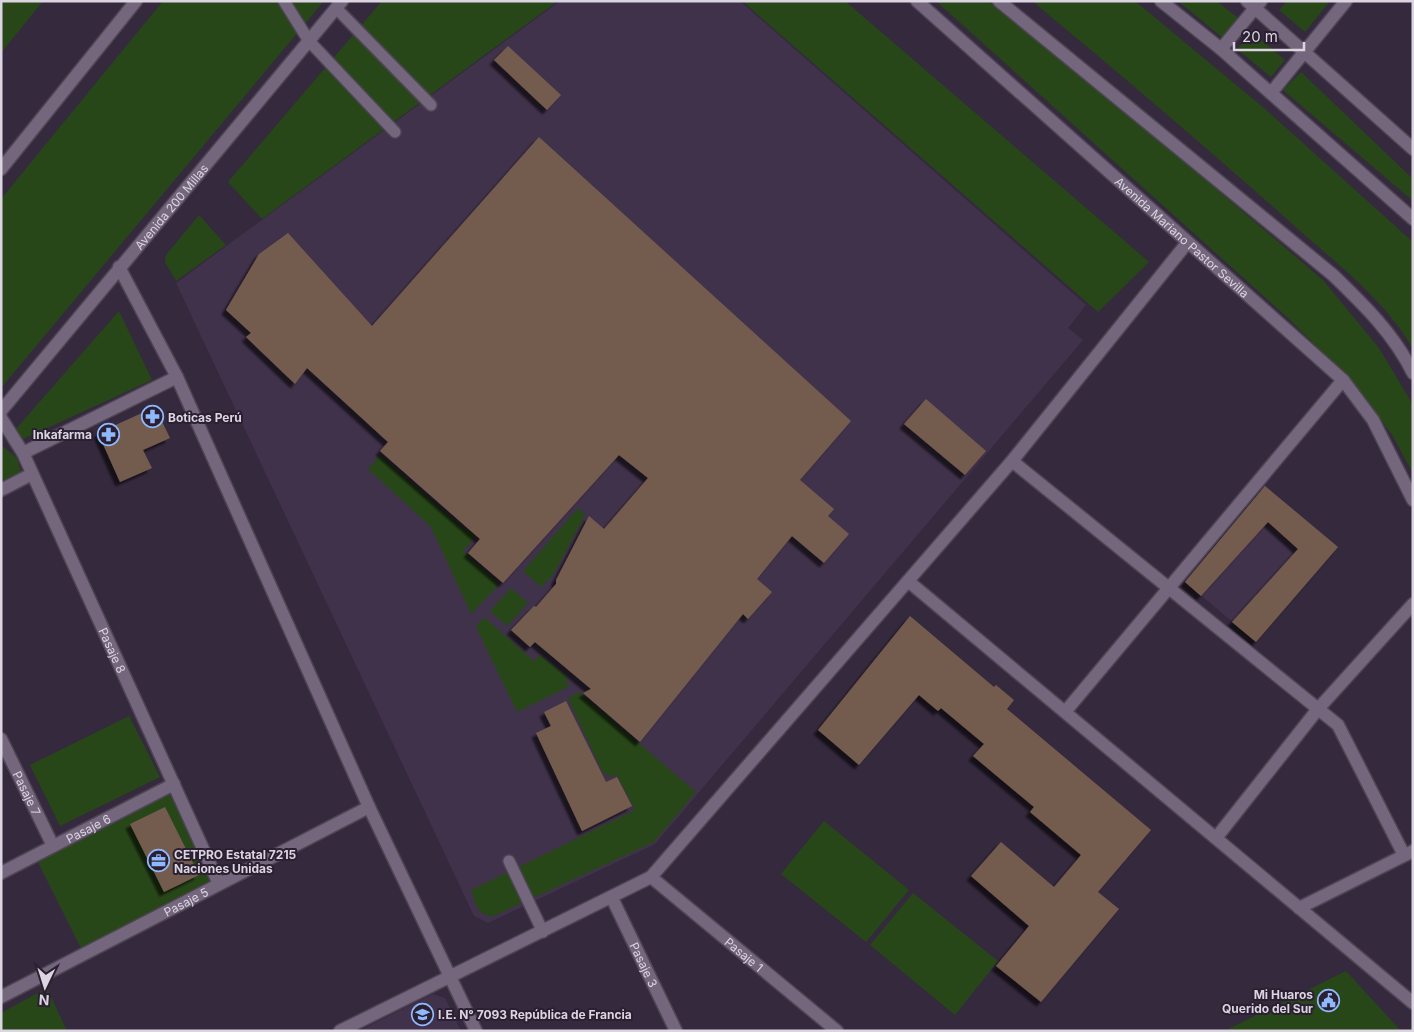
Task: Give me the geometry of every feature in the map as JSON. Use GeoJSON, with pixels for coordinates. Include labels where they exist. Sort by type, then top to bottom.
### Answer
{"type":"FeatureCollection","features":[{"type":"Feature","properties":{"kind":"street"},"geometry":{"type":"LineString","coordinates":[[1,169],[136,1]]}},
{"type":"Feature","properties":{"kind":"street","name":"Avenida Mariano Pastor Sevilla"},"geometry":{"type":"LineString","coordinates":[[917,1],[1343,380],[1373,420],[1413,500]]}},
{"type":"Feature","properties":{"kind":"street"},"geometry":{"type":"LineString","coordinates":[[999,1],[1333,275],[1367,307],[1393,338],[1413,373]]}},
{"type":"Feature","properties":{"kind":"street"},"geometry":{"type":"LineString","coordinates":[[1161,1],[1271,93],[1413,219]]}},
{"type":"Feature","properties":{"kind":"street"},"geometry":{"type":"LineString","coordinates":[[1271,93],[1346,1]]}},
{"type":"Feature","properties":{"kind":"street"},"geometry":{"type":"LineString","coordinates":[[1221,50],[1255,3],[1305,52],[1413,149]]}},
{"type":"Feature","properties":{"kind":"street","name":"Avenida 200 Millas"},"geometry":{"type":"LineString","coordinates":[[1,410],[339,5]]}},
{"type":"Feature","properties":{"kind":"street"},"geometry":{"type":"LineString","coordinates":[[340,1031],[612,898],[651,877],[1012,461],[1187,243]]}},
{"type":"Feature","properties":{"kind":"street"},"geometry":{"type":"LineString","coordinates":[[119,267],[177,377],[369,807],[476,1031]]}},
{"type":"Feature","properties":{"kind":"street"},"geometry":{"type":"LineString","coordinates":[[23,453],[177,377]]}},
{"type":"Feature","properties":{"kind":"street"},"geometry":{"type":"LineString","coordinates":[[1065,712],[1343,380]]}},
{"type":"Feature","properties":{"kind":"street","name":"Pasaje 8"},"geometry":{"type":"LineString","coordinates":[[1,418],[23,453],[220,884]]}},
{"type":"Feature","properties":{"kind":"street"},"geometry":{"type":"LineString","coordinates":[[1012,461],[1338,725],[1408,853],[1299,908]]}},
{"type":"Feature","properties":{"kind":"street"},"geometry":{"type":"LineString","coordinates":[[1,490],[32,474]]}},
{"type":"Feature","properties":{"kind":"street"},"geometry":{"type":"LineString","coordinates":[[908,581],[1413,1003]]}},
{"type":"Feature","properties":{"kind":"street"},"geometry":{"type":"LineString","coordinates":[[1216,838],[1318,709],[1413,604]]}},
{"type":"Feature","properties":{"kind":"street","name":"Pasaje 7"},"geometry":{"type":"LineString","coordinates":[[1,739],[53,846]]}},
{"type":"Feature","properties":{"kind":"street","name":"Pasaje 6"},"geometry":{"type":"LineString","coordinates":[[1,873],[174,784]]}},
{"type":"Feature","properties":{"kind":"street","name":"Pasaje 5"},"geometry":{"type":"LineString","coordinates":[[1,996],[369,807]]}},
{"type":"Feature","properties":{"kind":"street","name":"Pasaje 1"},"geometry":{"type":"LineString","coordinates":[[651,877],[837,1031]]}},
{"type":"Feature","properties":{"kind":"street","name":"Pasaje 3"},"geometry":{"type":"LineString","coordinates":[[612,898],[676,1031]]}},
{"type":"Feature","properties":{"kind":"lane"},"geometry":{"type":"LineString","coordinates":[[284,1],[309,41],[395,132]]}},
{"type":"Feature","properties":{"kind":"lane"},"geometry":{"type":"LineString","coordinates":[[339,5],[432,104]]}},
{"type":"Feature","properties":{"kind":"lane"},"geometry":{"type":"LineString","coordinates":[[508,861],[543,932]]}},
{"type":"Feature","properties":{"kind":"shaded area"},"geometry":{"type":"Polygon","coordinates":[[[560,1],[740,1],[1086,305],[1068,328],[1083,340],[655,844],[488,923],[474,916],[176,283],[560,1]]]}},
{"type":"Feature","properties":{"kind":"shaded area"},"geometry":{"type":"Polygon","coordinates":[[[1263,484],[1338,547],[1256,642],[1182,579],[1263,484]]]}},
{"type":"Feature","properties":{"kind":"shaded area","name":"I.E. N° 7093 República de Francia"},"geometry":{"type":"Polygon","coordinates":[[[433,994],[445,998],[461,1031],[359,1031],[433,994]]]}},
{"type":"Feature","properties":{"kind":"green space"},"geometry":{"type":"Polygon","coordinates":[[[1,1],[43,1],[1,53],[1,1]]]}},
{"type":"Feature","properties":{"kind":"green space"},"geometry":{"type":"Polygon","coordinates":[[[163,1],[324,1],[1,388],[1,199],[163,1]]]}},
{"type":"Feature","properties":{"kind":"green space"},"geometry":{"type":"Polygon","coordinates":[[[382,1],[558,1],[262,219],[228,182],[382,1]]]}},
{"type":"Feature","properties":{"kind":"green space"},"geometry":{"type":"Polygon","coordinates":[[[742,1],[845,1],[1149,262],[1098,312],[742,1]]]}},
{"type":"Feature","properties":{"kind":"green space"},"geometry":{"type":"Polygon","coordinates":[[[936,1],[989,1],[1127,113],[1323,280],[1379,348],[1413,405],[1413,474],[1393,436],[1350,380],[1288,318],[936,1]]]}},
{"type":"Feature","properties":{"kind":"green space"},"geometry":{"type":"Polygon","coordinates":[[[1032,1],[1135,1],[1265,109],[1413,242],[1413,349],[1387,313],[1356,280],[1194,137],[1032,1]]]}},
{"type":"Feature","properties":{"kind":"green space"},"geometry":{"type":"Polygon","coordinates":[[[1178,1],[1217,1],[1239,19],[1223,38],[1178,1]]]}},
{"type":"Feature","properties":{"kind":"green space"},"geometry":{"type":"Polygon","coordinates":[[[1287,1],[1330,1],[1305,32],[1279,10],[1287,1]]]}},
{"type":"Feature","properties":{"kind":"green space"},"geometry":{"type":"Polygon","coordinates":[[[1252,32],[1285,60],[1271,77],[1237,49],[1252,32]]]}},
{"type":"Feature","properties":{"kind":"green space"},"geometry":{"type":"Polygon","coordinates":[[[1301,72],[1413,179],[1413,201],[1283,90],[1301,72]]]}},
{"type":"Feature","properties":{"kind":"green space"},"geometry":{"type":"Polygon","coordinates":[[[199,215],[226,245],[176,281],[165,262],[166,255],[199,215]]]}},
{"type":"Feature","properties":{"kind":"green space"},"geometry":{"type":"Polygon","coordinates":[[[119,311],[152,380],[23,439],[15,430],[119,311]]]}},
{"type":"Feature","properties":{"kind":"green space"},"geometry":{"type":"Polygon","coordinates":[[[1,445],[17,458],[21,472],[1,481],[1,445]]]}},
{"type":"Feature","properties":{"kind":"green space"},"geometry":{"type":"Polygon","coordinates":[[[380,455],[468,532],[527,465],[533,470],[463,551],[500,584],[471,614],[431,527],[368,469],[380,455]]]}},
{"type":"Feature","properties":{"kind":"green space"},"geometry":{"type":"Polygon","coordinates":[[[578,508],[585,515],[553,575],[541,587],[523,571],[578,508]]]}},
{"type":"Feature","properties":{"kind":"green space"},"geometry":{"type":"Polygon","coordinates":[[[511,588],[528,603],[507,626],[490,611],[511,588]]]}},
{"type":"Feature","properties":{"kind":"green space"},"geometry":{"type":"Polygon","coordinates":[[[484,617],[534,661],[540,655],[568,677],[565,682],[570,686],[517,712],[476,627],[484,617]]]}},
{"type":"Feature","properties":{"kind":"green space"},"geometry":{"type":"Polygon","coordinates":[[[579,692],[696,792],[654,842],[494,916],[484,914],[478,908],[471,890],[635,810],[617,775],[612,777],[603,773],[568,698],[579,692]]]}},
{"type":"Feature","properties":{"kind":"green space"},"geometry":{"type":"Polygon","coordinates":[[[129,716],[160,777],[60,826],[30,765],[129,716]]]}},
{"type":"Feature","properties":{"kind":"green space"},"geometry":{"type":"Polygon","coordinates":[[[170,794],[214,881],[81,948],[37,860],[170,794]]]}},
{"type":"Feature","properties":{"kind":"green space"},"geometry":{"type":"Polygon","coordinates":[[[824,821],[909,890],[866,942],[781,874],[824,821]]]}},
{"type":"Feature","properties":{"kind":"green space"},"geometry":{"type":"Polygon","coordinates":[[[913,893],[998,961],[955,1015],[870,945],[913,893]]]}},
{"type":"Feature","properties":{"kind":"green space","name":"Mi Huaros Querido del Sur"},"geometry":{"type":"Polygon","coordinates":[[[1346,971],[1401,1031],[1224,1031],[1346,971]]]}},
{"type":"Feature","properties":{"kind":"green space"},"geometry":{"type":"Polygon","coordinates":[[[47,988],[67,1031],[4,1031],[1,1028],[1,1013],[47,988]]]}},
{"type":"Feature","properties":{"kind":"building"},"geometry":{"type":"Polygon","coordinates":[[[508,46],[561,95],[547,110],[494,60],[508,46]]]}},
{"type":"Feature","properties":{"kind":"building"},"geometry":{"type":"Polygon","coordinates":[[[539,137],[851,421],[800,480],[834,509],[828,516],[849,534],[824,563],[792,536],[757,579],[772,592],[748,619],[743,614],[640,742],[583,693],[591,689],[535,642],[530,647],[511,630],[534,606],[536,607],[556,584],[556,580],[589,516],[604,529],[648,478],[619,455],[503,583],[468,553],[480,539],[380,451],[388,442],[307,368],[295,384],[246,337],[251,333],[226,310],[259,254],[288,233],[372,326],[539,137]]]}},
{"type":"Feature","properties":{"kind":"building"},"geometry":{"type":"Polygon","coordinates":[[[926,399],[986,451],[965,475],[904,424],[926,399]]]}},
{"type":"Feature","properties":{"kind":"building"},"geometry":{"type":"Polygon","coordinates":[[[155,407],[170,438],[143,450],[152,468],[120,482],[98,433],[155,407]]]}},
{"type":"Feature","properties":{"kind":"building"},"geometry":{"type":"Polygon","coordinates":[[[1265,486],[1338,547],[1256,642],[1232,622],[1298,549],[1268,522],[1201,596],[1185,582],[1265,486]]]}},
{"type":"Feature","properties":{"kind":"building"},"geometry":{"type":"Polygon","coordinates":[[[910,616],[994,687],[996,685],[1014,700],[1007,709],[1151,830],[1098,892],[1119,909],[1041,1002],[996,966],[1029,926],[971,876],[1001,842],[1054,887],[1081,855],[1030,812],[1034,807],[973,756],[984,744],[941,708],[938,711],[919,695],[859,765],[818,730],[910,616]]]}},
{"type":"Feature","properties":{"kind":"building"},"geometry":{"type":"Polygon","coordinates":[[[566,701],[606,782],[617,777],[632,806],[582,831],[536,733],[551,726],[544,712],[566,701]]]}},
{"type":"Feature","properties":{"kind":"building"},"geometry":{"type":"Polygon","coordinates":[[[165,807],[199,875],[164,892],[130,824],[165,807]]]}},
{"type":"Feature","properties":{"kind":"place","name":"Boticas Perú"},"geometry":{"type":"Point","coordinates":[152,417]}},
{"type":"Feature","properties":{"kind":"place","name":"Inkafarma"},"geometry":{"type":"Point","coordinates":[108,434]}},
{"type":"Feature","properties":{"kind":"place","name":"CETPRO Estatal 7215 Naciones Unidas"},"geometry":{"type":"Point","coordinates":[158,861]}},
{"type":"Feature","properties":{"kind":"place","name":"Mi Huaros Querido del Sur"},"geometry":{"type":"Point","coordinates":[1329,1001]}},
{"type":"Feature","properties":{"kind":"place","name":"I.E. N° 7093 República de Francia"},"geometry":{"type":"Point","coordinates":[422,1014]}}]}
